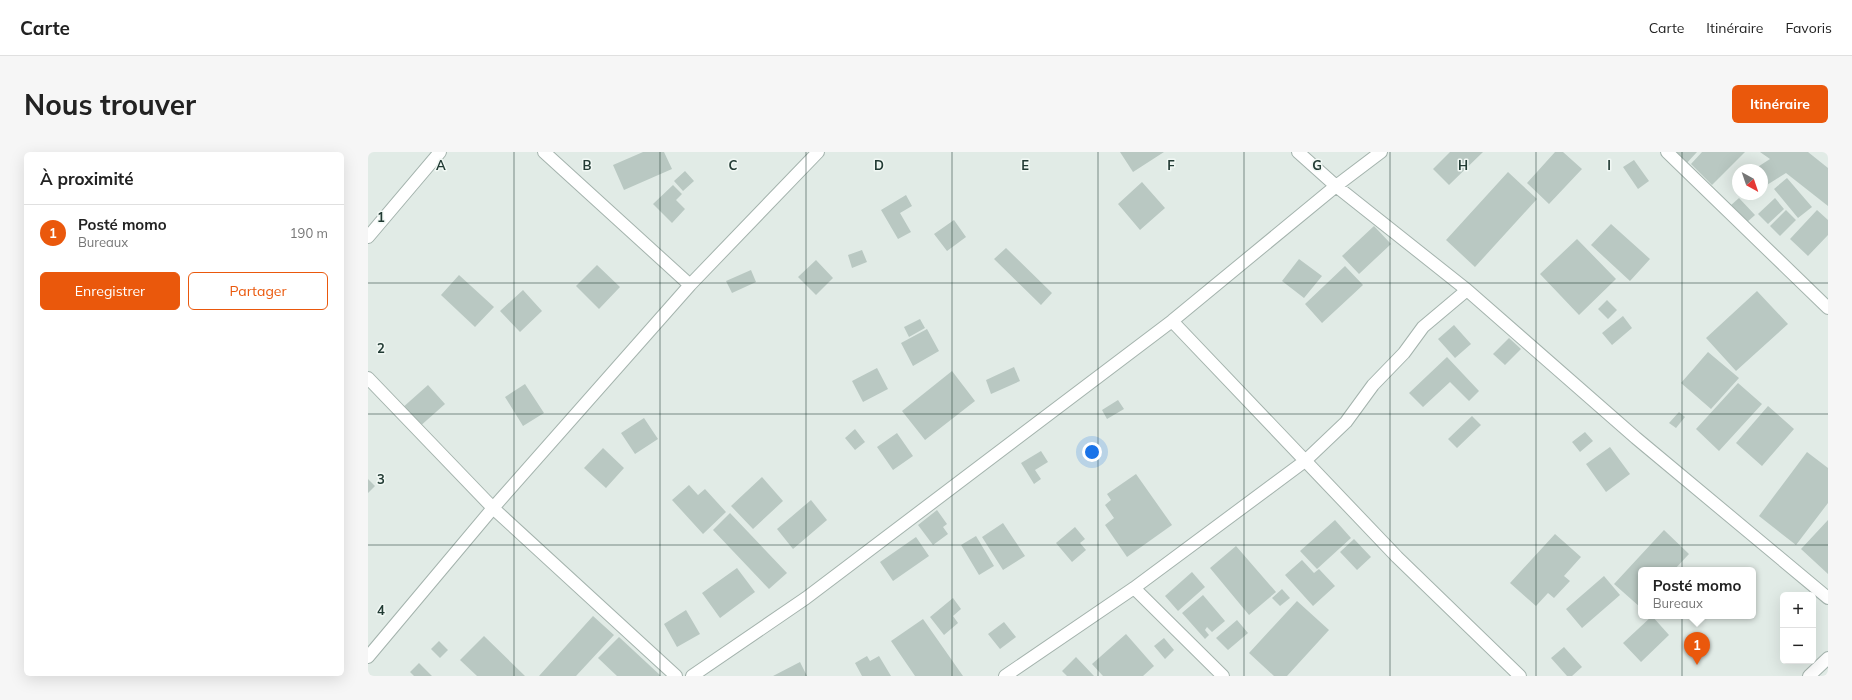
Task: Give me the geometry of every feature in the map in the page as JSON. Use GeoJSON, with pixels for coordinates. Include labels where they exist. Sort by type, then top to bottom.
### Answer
{"type":"FeatureCollection","features":[{"type":"Feature","properties":{"kind":"street"},"geometry":{"type":"LineString","coordinates":[[368,237],[440,152]]}},
{"type":"Feature","properties":{"kind":"street"},"geometry":{"type":"LineString","coordinates":[[544,152],[690,285]]}},
{"type":"Feature","properties":{"kind":"street"},"geometry":{"type":"LineString","coordinates":[[368,657],[493,508],[690,285],[818,152]]}},
{"type":"Feature","properties":{"kind":"street"},"geometry":{"type":"LineString","coordinates":[[1298,152],[1336,186],[1467,290],[1636,438],[1828,598]]}},
{"type":"Feature","properties":{"kind":"street"},"geometry":{"type":"LineString","coordinates":[[692,676],[806,598],[1172,321],[1336,186],[1381,152]]}},
{"type":"Feature","properties":{"kind":"street"},"geometry":{"type":"LineString","coordinates":[[1668,152],[1828,308]]}},
{"type":"Feature","properties":{"kind":"street"},"geometry":{"type":"LineString","coordinates":[[1005,676],[1134,588],[1305,461],[1346,422],[1373,385],[1404,353],[1423,327],[1467,290]]}},
{"type":"Feature","properties":{"kind":"street"},"geometry":{"type":"LineString","coordinates":[[1172,321],[1397,557],[1520,676]]}},
{"type":"Feature","properties":{"kind":"street"},"geometry":{"type":"LineString","coordinates":[[368,378],[493,508],[676,676]]}},
{"type":"Feature","properties":{"kind":"street"},"geometry":{"type":"LineString","coordinates":[[1134,588],[1223,676]]}},
{"type":"Feature","properties":{"kind":"street"},"geometry":{"type":"LineString","coordinates":[[1809,676],[1828,658]]}},
{"type":"Feature","properties":{"kind":"building"},"geometry":{"type":"Polygon","coordinates":[[[643,152],[664,152],[672,169],[624,190],[613,165],[643,152]]]}},
{"type":"Feature","properties":{"kind":"building"},"geometry":{"type":"Polygon","coordinates":[[[1120,152],[1164,152],[1133,172],[1120,152]]]}},
{"type":"Feature","properties":{"kind":"building"},"geometry":{"type":"Polygon","coordinates":[[[1450,152],[1483,152],[1449,185],[1433,169],[1450,152]]]}},
{"type":"Feature","properties":{"kind":"building"},"geometry":{"type":"Polygon","coordinates":[[[1555,152],[1563,152],[1582,169],[1549,204],[1527,183],[1555,152]]]}},
{"type":"Feature","properties":{"kind":"building"},"geometry":{"type":"Polygon","coordinates":[[[1671,152],[1697,152],[1685,165],[1671,152]]]}},
{"type":"Feature","properties":{"kind":"building"},"geometry":{"type":"Polygon","coordinates":[[[1702,152],[1745,152],[1712,185],[1691,164],[1702,152]]]}},
{"type":"Feature","properties":{"kind":"building"},"geometry":{"type":"Polygon","coordinates":[[[1760,152],[1808,152],[1828,168],[1828,206],[1786,173],[1768,184],[1768,164],[1762,164],[1770,159],[1760,152]]]}},
{"type":"Feature","properties":{"kind":"building"},"geometry":{"type":"Polygon","coordinates":[[[1634,160],[1649,181],[1638,189],[1623,167],[1634,160]]]}},
{"type":"Feature","properties":{"kind":"building"},"geometry":{"type":"Polygon","coordinates":[[[685,171],[694,181],[683,191],[674,181],[685,171]]]}},
{"type":"Feature","properties":{"kind":"building"},"geometry":{"type":"Polygon","coordinates":[[[1508,172],[1537,199],[1475,267],[1446,240],[1508,172]]]}},
{"type":"Feature","properties":{"kind":"building"},"geometry":{"type":"Polygon","coordinates":[[[1787,178],[1812,207],[1798,218],[1774,189],[1787,178]]]}},
{"type":"Feature","properties":{"kind":"building"},"geometry":{"type":"Polygon","coordinates":[[[1142,182],[1165,208],[1140,230],[1118,204],[1142,182]]]}},
{"type":"Feature","properties":{"kind":"building"},"geometry":{"type":"Polygon","coordinates":[[[673,185],[682,194],[676,200],[685,209],[672,223],[653,204],[673,185]]]}},
{"type":"Feature","properties":{"kind":"building"},"geometry":{"type":"Polygon","coordinates":[[[906,195],[912,206],[900,213],[911,232],[898,239],[881,210],[906,195]]]}},
{"type":"Feature","properties":{"kind":"building"},"geometry":{"type":"Polygon","coordinates":[[[1775,198],[1784,209],[1768,224],[1758,214],[1775,198]]]}},
{"type":"Feature","properties":{"kind":"building"},"geometry":{"type":"Polygon","coordinates":[[[1737,200],[1741,200],[1755,215],[1746,223],[1730,206],[1737,200]]]}},
{"type":"Feature","properties":{"kind":"building"},"geometry":{"type":"Polygon","coordinates":[[[1786,210],[1796,220],[1780,236],[1770,226],[1786,210]]]}},
{"type":"Feature","properties":{"kind":"building"},"geometry":{"type":"Polygon","coordinates":[[[1817,210],[1828,220],[1828,235],[1808,256],[1790,239],[1817,210]]]}},
{"type":"Feature","properties":{"kind":"building"},"geometry":{"type":"Polygon","coordinates":[[[954,220],[966,237],[947,251],[934,234],[954,220]]]}},
{"type":"Feature","properties":{"kind":"building"},"geometry":{"type":"Polygon","coordinates":[[[1611,224],[1650,259],[1630,281],[1591,245],[1611,224]]]}},
{"type":"Feature","properties":{"kind":"building"},"geometry":{"type":"Polygon","coordinates":[[[1374,226],[1391,244],[1359,274],[1342,256],[1374,226]]]}},
{"type":"Feature","properties":{"kind":"building"},"geometry":{"type":"Polygon","coordinates":[[[1577,239],[1616,279],[1579,315],[1540,274],[1577,239]]]}},
{"type":"Feature","properties":{"kind":"building"},"geometry":{"type":"Polygon","coordinates":[[[1006,248],[1052,293],[1041,305],[994,259],[1006,248]]]}},
{"type":"Feature","properties":{"kind":"building"},"geometry":{"type":"Polygon","coordinates":[[[862,250],[867,262],[852,268],[848,255],[862,250]]]}},
{"type":"Feature","properties":{"kind":"building"},"geometry":{"type":"Polygon","coordinates":[[[1299,259],[1322,276],[1304,298],[1282,281],[1299,259]]]}},
{"type":"Feature","properties":{"kind":"building"},"geometry":{"type":"Polygon","coordinates":[[[816,260],[833,278],[816,295],[798,277],[816,260]]]}},
{"type":"Feature","properties":{"kind":"building"},"geometry":{"type":"Polygon","coordinates":[[[597,265],[620,287],[599,309],[576,286],[597,265]]]}},
{"type":"Feature","properties":{"kind":"building"},"geometry":{"type":"Polygon","coordinates":[[[1345,266],[1363,285],[1322,323],[1305,304],[1345,266]]]}},
{"type":"Feature","properties":{"kind":"building"},"geometry":{"type":"Polygon","coordinates":[[[751,270],[756,282],[732,293],[726,281],[751,270]]]}},
{"type":"Feature","properties":{"kind":"building"},"geometry":{"type":"Polygon","coordinates":[[[459,275],[494,307],[475,327],[441,295],[459,275]]]}},
{"type":"Feature","properties":{"kind":"building"},"geometry":{"type":"Polygon","coordinates":[[[523,290],[542,311],[520,332],[500,311],[523,290]]]}},
{"type":"Feature","properties":{"kind":"building"},"geometry":{"type":"Polygon","coordinates":[[[1757,291],[1788,324],[1736,371],[1706,338],[1757,291]]]}},
{"type":"Feature","properties":{"kind":"building"},"geometry":{"type":"Polygon","coordinates":[[[1607,300],[1617,310],[1608,319],[1598,309],[1607,300]]]}},
{"type":"Feature","properties":{"kind":"building"},"geometry":{"type":"Polygon","coordinates":[[[1623,316],[1632,328],[1612,345],[1602,333],[1623,316]]]}},
{"type":"Feature","properties":{"kind":"building"},"geometry":{"type":"Polygon","coordinates":[[[920,319],[925,328],[909,337],[904,327],[920,319]]]}},
{"type":"Feature","properties":{"kind":"building"},"geometry":{"type":"Polygon","coordinates":[[[1454,325],[1471,344],[1455,358],[1438,339],[1454,325]]]}},
{"type":"Feature","properties":{"kind":"building"},"geometry":{"type":"Polygon","coordinates":[[[927,329],[939,351],[913,366],[901,343],[927,329]]]}},
{"type":"Feature","properties":{"kind":"building"},"geometry":{"type":"Polygon","coordinates":[[[1509,338],[1521,349],[1505,365],[1493,354],[1509,338]]]}},
{"type":"Feature","properties":{"kind":"building"},"geometry":{"type":"Polygon","coordinates":[[[1708,352],[1739,378],[1711,409],[1681,383],[1708,352]]]}},
{"type":"Feature","properties":{"kind":"building"},"geometry":{"type":"Polygon","coordinates":[[[1447,357],[1479,391],[1469,401],[1450,382],[1423,407],[1409,393],[1447,357]]]}},
{"type":"Feature","properties":{"kind":"building"},"geometry":{"type":"Polygon","coordinates":[[[1014,367],[1020,381],[991,394],[986,380],[1014,367]]]}},
{"type":"Feature","properties":{"kind":"building"},"geometry":{"type":"Polygon","coordinates":[[[877,368],[888,389],[863,402],[852,381],[877,368]]]}},
{"type":"Feature","properties":{"kind":"building"},"geometry":{"type":"Polygon","coordinates":[[[952,371],[975,401],[925,440],[902,411],[952,371]]]}},
{"type":"Feature","properties":{"kind":"building"},"geometry":{"type":"Polygon","coordinates":[[[1738,383],[1762,404],[1719,451],[1696,429],[1738,383]]]}},
{"type":"Feature","properties":{"kind":"building"},"geometry":{"type":"Polygon","coordinates":[[[525,384],[544,413],[523,426],[505,397],[525,384]]]}},
{"type":"Feature","properties":{"kind":"building"},"geometry":{"type":"Polygon","coordinates":[[[428,385],[445,404],[418,428],[401,409],[428,385]]]}},
{"type":"Feature","properties":{"kind":"building"},"geometry":{"type":"Polygon","coordinates":[[[1118,400],[1124,409],[1107,419],[1102,410],[1118,400]]]}},
{"type":"Feature","properties":{"kind":"building"},"geometry":{"type":"Polygon","coordinates":[[[1768,406],[1794,429],[1762,466],[1736,443],[1768,406]]]}},
{"type":"Feature","properties":{"kind":"building"},"geometry":{"type":"Polygon","coordinates":[[[1679,412],[1685,417],[1676,428],[1669,423],[1679,412]]]}},
{"type":"Feature","properties":{"kind":"building"},"geometry":{"type":"Polygon","coordinates":[[[1472,416],[1481,425],[1457,448],[1448,439],[1472,416]]]}},
{"type":"Feature","properties":{"kind":"building"},"geometry":{"type":"Polygon","coordinates":[[[644,418],[658,439],[635,454],[621,433],[644,418]]]}},
{"type":"Feature","properties":{"kind":"building"},"geometry":{"type":"Polygon","coordinates":[[[855,429],[865,442],[855,450],[845,438],[855,429]]]}},
{"type":"Feature","properties":{"kind":"building"},"geometry":{"type":"Polygon","coordinates":[[[1585,432],[1593,441],[1580,452],[1572,442],[1585,432]]]}},
{"type":"Feature","properties":{"kind":"building"},"geometry":{"type":"Polygon","coordinates":[[[897,433],[913,456],[893,470],[877,447],[897,433]]]}},
{"type":"Feature","properties":{"kind":"building"},"geometry":{"type":"Polygon","coordinates":[[[1610,447],[1630,474],[1606,492],[1586,464],[1610,447]]]}},
{"type":"Feature","properties":{"kind":"building"},"geometry":{"type":"Polygon","coordinates":[[[603,448],[624,468],[606,488],[584,468],[603,448]]]}},
{"type":"Feature","properties":{"kind":"building"},"geometry":{"type":"Polygon","coordinates":[[[1041,451],[1048,462],[1035,470],[1041,479],[1034,484],[1021,463],[1041,451]]]}},
{"type":"Feature","properties":{"kind":"building"},"geometry":{"type":"Polygon","coordinates":[[[1807,452],[1828,468],[1828,503],[1796,545],[1759,516],[1807,452]]]}},
{"type":"Feature","properties":{"kind":"building"},"geometry":{"type":"Polygon","coordinates":[[[1136,474],[1172,525],[1127,557],[1105,525],[1114,518],[1105,505],[1111,500],[1107,494],[1136,474]]]}},
{"type":"Feature","properties":{"kind":"building"},"geometry":{"type":"Polygon","coordinates":[[[762,477],[783,501],[753,529],[731,506],[762,477]]]}},
{"type":"Feature","properties":{"kind":"building"},"geometry":{"type":"Polygon","coordinates":[[[368,479],[375,486],[368,493],[368,479]]]}},
{"type":"Feature","properties":{"kind":"building"},"geometry":{"type":"Polygon","coordinates":[[[689,485],[698,495],[705,489],[726,512],[703,534],[672,500],[689,485]]]}},
{"type":"Feature","properties":{"kind":"building"},"geometry":{"type":"Polygon","coordinates":[[[811,500],[827,520],[793,549],[777,529],[811,500]]]}},
{"type":"Feature","properties":{"kind":"building"},"geometry":{"type":"Polygon","coordinates":[[[937,510],[947,524],[943,527],[948,534],[933,545],[918,525],[937,510]]]}},
{"type":"Feature","properties":{"kind":"building"},"geometry":{"type":"Polygon","coordinates":[[[730,513],[787,573],[769,589],[713,530],[730,513]]]}},
{"type":"Feature","properties":{"kind":"building"},"geometry":{"type":"Polygon","coordinates":[[[1335,520],[1351,538],[1317,569],[1300,551],[1335,520]]]}},
{"type":"Feature","properties":{"kind":"building"},"geometry":{"type":"Polygon","coordinates":[[[1828,520],[1828,574],[1801,549],[1828,520]]]}},
{"type":"Feature","properties":{"kind":"building"},"geometry":{"type":"Polygon","coordinates":[[[1003,523],[1025,556],[1003,570],[982,537],[1003,523]]]}},
{"type":"Feature","properties":{"kind":"building"},"geometry":{"type":"Polygon","coordinates":[[[1075,527],[1085,539],[1080,543],[1086,550],[1072,562],[1056,543],[1075,527]]]}},
{"type":"Feature","properties":{"kind":"building"},"geometry":{"type":"Polygon","coordinates":[[[1664,530],[1689,554],[1677,567],[1638,567],[1638,605],[1614,584],[1664,530]]]}},
{"type":"Feature","properties":{"kind":"building"},"geometry":{"type":"Polygon","coordinates":[[[1555,534],[1581,557],[1564,576],[1570,581],[1554,598],[1548,593],[1536,606],[1510,583],[1555,534]]]}},
{"type":"Feature","properties":{"kind":"building"},"geometry":{"type":"Polygon","coordinates":[[[976,536],[994,566],[979,575],[961,545],[976,536]]]}},
{"type":"Feature","properties":{"kind":"building"},"geometry":{"type":"Polygon","coordinates":[[[916,537],[929,556],[893,581],[880,562],[916,537]]]}},
{"type":"Feature","properties":{"kind":"building"},"geometry":{"type":"Polygon","coordinates":[[[1354,539],[1371,557],[1357,570],[1340,552],[1354,539]]]}},
{"type":"Feature","properties":{"kind":"building"},"geometry":{"type":"Polygon","coordinates":[[[1236,546],[1276,592],[1249,615],[1210,568],[1236,546]]]}},
{"type":"Feature","properties":{"kind":"building"},"geometry":{"type":"Polygon","coordinates":[[[1302,560],[1314,573],[1319,569],[1335,586],[1313,606],[1285,575],[1302,560]]]}},
{"type":"Feature","properties":{"kind":"building"},"geometry":{"type":"Polygon","coordinates":[[[737,568],[755,592],[720,618],[702,593],[737,568]]]}},
{"type":"Feature","properties":{"kind":"building"},"geometry":{"type":"Polygon","coordinates":[[[1192,572],[1205,587],[1178,611],[1165,596],[1192,572]]]}},
{"type":"Feature","properties":{"kind":"building"},"geometry":{"type":"Polygon","coordinates":[[[1604,576],[1620,595],[1582,628],[1566,609],[1604,576]]]}},
{"type":"Feature","properties":{"kind":"building"},"geometry":{"type":"Polygon","coordinates":[[[1282,589],[1290,598],[1280,606],[1272,598],[1282,589]]]}},
{"type":"Feature","properties":{"kind":"building"},"geometry":{"type":"Polygon","coordinates":[[[1203,595],[1225,621],[1212,632],[1207,627],[1205,630],[1209,635],[1205,639],[1182,613],[1203,595]]]}},
{"type":"Feature","properties":{"kind":"building"},"geometry":{"type":"Polygon","coordinates":[[[953,598],[961,609],[953,616],[958,623],[944,635],[930,617],[953,598]]]}},
{"type":"Feature","properties":{"kind":"building"},"geometry":{"type":"Polygon","coordinates":[[[1297,601],[1329,630],[1287,676],[1274,676],[1249,653],[1297,601]]]}},
{"type":"Feature","properties":{"kind":"building"},"geometry":{"type":"Polygon","coordinates":[[[686,610],[700,634],[677,647],[664,624],[686,610]]]}},
{"type":"Feature","properties":{"kind":"building"},"geometry":{"type":"Polygon","coordinates":[[[593,616],[614,635],[576,676],[539,676],[593,616]]]}},
{"type":"Feature","properties":{"kind":"building"},"geometry":{"type":"Polygon","coordinates":[[[923,619],[963,676],[915,676],[891,641],[923,619]]]}},
{"type":"Feature","properties":{"kind":"building"},"geometry":{"type":"Polygon","coordinates":[[[1649,619],[1655,619],[1669,635],[1641,662],[1623,643],[1649,619]]]}},
{"type":"Feature","properties":{"kind":"building"},"geometry":{"type":"Polygon","coordinates":[[[1237,620],[1248,633],[1228,650],[1216,638],[1237,620]]]}},
{"type":"Feature","properties":{"kind":"building"},"geometry":{"type":"Polygon","coordinates":[[[1004,622],[1016,637],[1000,649],[988,634],[1004,622]]]}},
{"type":"Feature","properties":{"kind":"building"},"geometry":{"type":"Polygon","coordinates":[[[1126,634],[1154,666],[1143,676],[1103,676],[1092,664],[1126,634]]]}},
{"type":"Feature","properties":{"kind":"building"},"geometry":{"type":"Polygon","coordinates":[[[484,636],[525,676],[477,676],[460,660],[484,636]]]}},
{"type":"Feature","properties":{"kind":"building"},"geometry":{"type":"Polygon","coordinates":[[[619,637],[661,676],[617,676],[598,658],[619,637]]]}},
{"type":"Feature","properties":{"kind":"building"},"geometry":{"type":"Polygon","coordinates":[[[1164,638],[1174,650],[1165,659],[1154,646],[1164,638]]]}},
{"type":"Feature","properties":{"kind":"building"},"geometry":{"type":"Polygon","coordinates":[[[439,641],[448,650],[440,658],[431,649],[439,641]]]}},
{"type":"Feature","properties":{"kind":"building"},"geometry":{"type":"Polygon","coordinates":[[[1564,647],[1582,667],[1572,676],[1567,676],[1551,658],[1564,647]]]}},
{"type":"Feature","properties":{"kind":"building"},"geometry":{"type":"Polygon","coordinates":[[[867,656],[870,661],[879,656],[891,676],[862,676],[855,663],[867,656]]]}},
{"type":"Feature","properties":{"kind":"building"},"geometry":{"type":"Polygon","coordinates":[[[1076,657],[1094,676],[1067,676],[1062,671],[1076,657]]]}},
{"type":"Feature","properties":{"kind":"building"},"geometry":{"type":"Polygon","coordinates":[[[800,662],[807,676],[773,676],[800,662]]]}},
{"type":"Feature","properties":{"kind":"building"},"geometry":{"type":"Polygon","coordinates":[[[419,663],[432,676],[414,676],[410,672],[419,663]]]}},
{"type":"Feature","properties":{"kind":"place","name":"Posté momo"},"geometry":{"type":"Point","coordinates":[1697,665]}}]}
